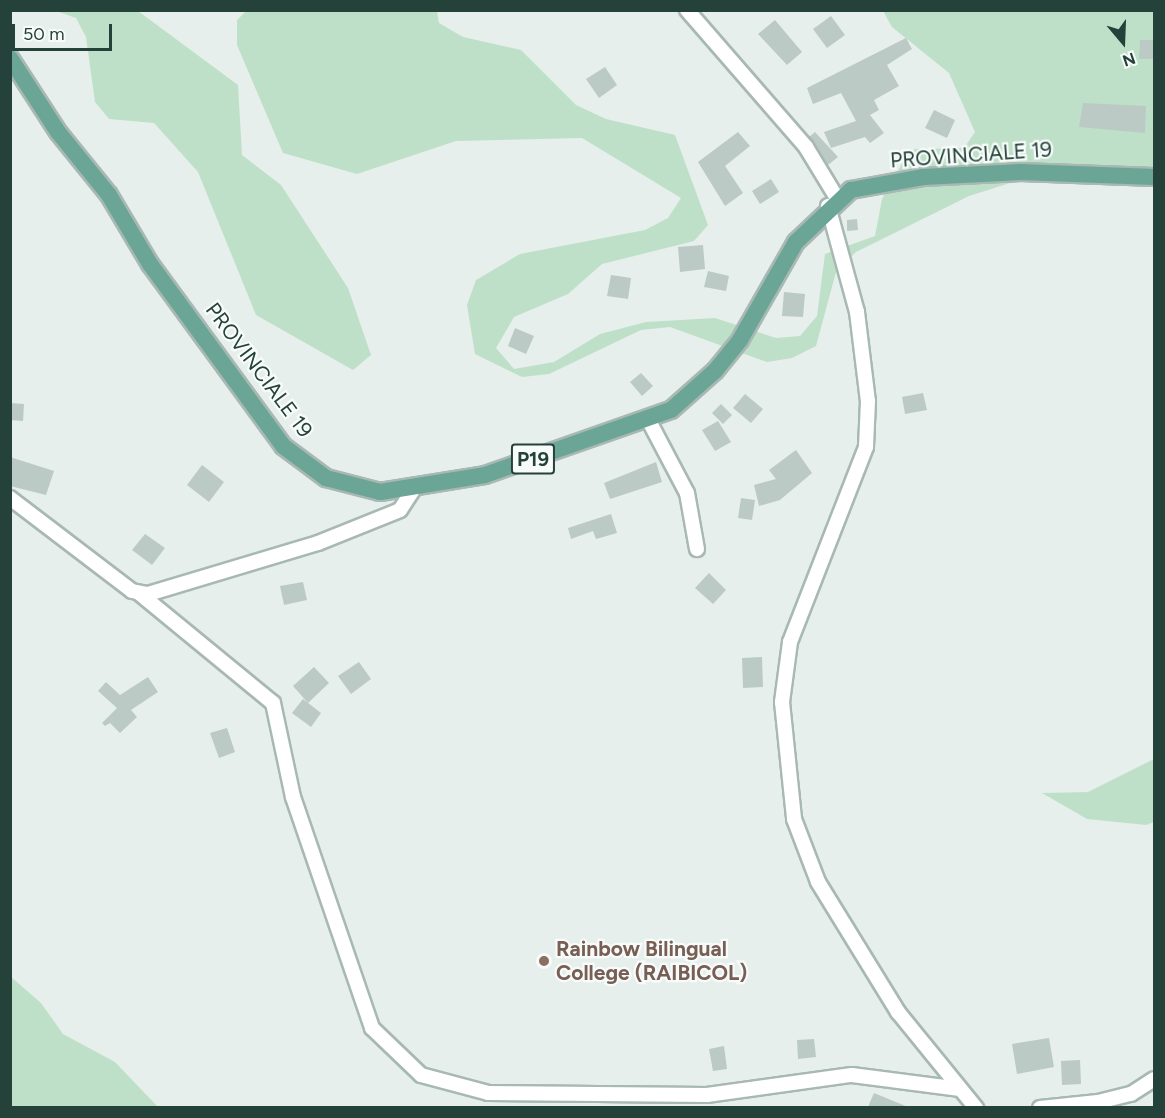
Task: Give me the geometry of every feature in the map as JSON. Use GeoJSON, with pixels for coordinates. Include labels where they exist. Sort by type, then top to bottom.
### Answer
{"type":"FeatureCollection","features":[{"type":"Feature","properties":{"kind":"main road","name":"PROVINCIALE 19"},"geometry":{"type":"LineString","coordinates":[[10,58],[58,132],[109,195],[150,264],[283,446],[342,486],[413,490],[485,475],[648,421],[689,398],[715,371],[753,319],[785,257],[833,202],[872,184],[923,177],[1067,171],[1112,179],[1155,177]]}},
{"type":"Feature","properties":{"kind":"street"},"geometry":{"type":"LineString","coordinates":[[687,10],[806,147],[833,202],[857,312],[868,401],[866,447],[790,642],[782,702],[785,766],[794,819],[818,882],[898,1012],[976,1107]]}},
{"type":"Feature","properties":{"kind":"street"},"geometry":{"type":"LineString","coordinates":[[648,421],[687,493],[697,549]]}},
{"type":"Feature","properties":{"kind":"street"},"geometry":{"type":"LineString","coordinates":[[139,593],[243,569],[318,543],[400,510],[413,490]]}},
{"type":"Feature","properties":{"kind":"street"},"geometry":{"type":"LineString","coordinates":[[10,498],[67,546],[139,593],[273,703],[293,797],[372,1028],[421,1075],[488,1093],[707,1095],[852,1076],[960,1089]]}},
{"type":"Feature","properties":{"kind":"street"},"geometry":{"type":"LineString","coordinates":[[1040,1107],[1098,1102],[1131,1094],[1155,1079]]}},
{"type":"Feature","properties":{"kind":"green space"},"geometry":{"type":"Polygon","coordinates":[[[56,11],[138,11],[238,85],[242,155],[281,185],[348,288],[371,355],[353,370],[256,315],[198,172],[154,123],[109,119],[95,102],[86,37],[76,18],[56,11]]]}},
{"type":"Feature","properties":{"kind":"green space"},"geometry":{"type":"Polygon","coordinates":[[[246,11],[437,11],[439,23],[463,37],[521,50],[576,105],[606,119],[675,135],[708,225],[694,241],[602,264],[568,294],[514,317],[496,348],[514,369],[554,362],[600,334],[646,322],[715,318],[776,338],[800,336],[817,316],[825,254],[875,236],[882,199],[905,158],[915,149],[964,148],[975,132],[949,73],[892,27],[883,11],[1154,11],[1154,174],[1039,174],[969,196],[856,252],[836,272],[816,346],[792,358],[767,362],[670,327],[641,330],[549,374],[522,377],[475,354],[467,305],[476,280],[520,254],[645,230],[668,218],[681,198],[582,138],[456,141],[357,174],[283,153],[237,45],[237,20],[246,11]]]}},
{"type":"Feature","properties":{"kind":"green space"},"geometry":{"type":"Polygon","coordinates":[[[1154,759],[1154,822],[1146,825],[1087,819],[1042,793],[1088,792],[1154,759]]]}},
{"type":"Feature","properties":{"kind":"green space"},"geometry":{"type":"Polygon","coordinates":[[[10,976],[41,1003],[63,1034],[115,1062],[158,1107],[11,1107],[10,976]]]}},
{"type":"Feature","properties":{"kind":"building"},"geometry":{"type":"Polygon","coordinates":[[[831,16],[845,35],[827,48],[813,29],[831,16]]]}},
{"type":"Feature","properties":{"kind":"building"},"geometry":{"type":"Polygon","coordinates":[[[775,20],[802,52],[787,65],[758,34],[775,20]]]}},
{"type":"Feature","properties":{"kind":"building"},"geometry":{"type":"Polygon","coordinates":[[[906,38],[912,49],[887,65],[899,86],[874,100],[879,110],[870,115],[884,133],[870,143],[865,137],[831,148],[824,132],[856,121],[841,93],[813,104],[807,88],[906,38]]]}},
{"type":"Feature","properties":{"kind":"building"},"geometry":{"type":"Polygon","coordinates":[[[1140,40],[1155,40],[1155,59],[1139,59],[1140,40]]]}},
{"type":"Feature","properties":{"kind":"building"},"geometry":{"type":"Polygon","coordinates":[[[605,67],[617,85],[599,98],[586,79],[605,67]]]}},
{"type":"Feature","properties":{"kind":"building"},"geometry":{"type":"Polygon","coordinates":[[[1083,103],[1146,106],[1145,133],[1079,127],[1083,103]]]}},
{"type":"Feature","properties":{"kind":"building"},"geometry":{"type":"Polygon","coordinates":[[[934,110],[955,120],[947,138],[925,128],[934,110]]]}},
{"type":"Feature","properties":{"kind":"building"},"geometry":{"type":"Polygon","coordinates":[[[738,132],[750,146],[725,166],[743,193],[725,206],[698,162],[738,132]]]}},
{"type":"Feature","properties":{"kind":"building"},"geometry":{"type":"Polygon","coordinates":[[[815,132],[838,157],[828,165],[809,137],[815,132]]]}},
{"type":"Feature","properties":{"kind":"building"},"geometry":{"type":"Polygon","coordinates":[[[771,179],[779,192],[760,204],[752,191],[771,179]]]}},
{"type":"Feature","properties":{"kind":"building"},"geometry":{"type":"Polygon","coordinates":[[[857,219],[858,230],[847,231],[847,220],[857,219]]]}},
{"type":"Feature","properties":{"kind":"building"},"geometry":{"type":"Polygon","coordinates":[[[703,245],[705,269],[680,272],[678,247],[703,245]]]}},
{"type":"Feature","properties":{"kind":"building"},"geometry":{"type":"Polygon","coordinates":[[[708,271],[729,276],[726,291],[704,287],[708,271]]]}},
{"type":"Feature","properties":{"kind":"building"},"geometry":{"type":"Polygon","coordinates":[[[611,275],[631,278],[628,299],[607,296],[611,275]]]}},
{"type":"Feature","properties":{"kind":"building"},"geometry":{"type":"Polygon","coordinates":[[[784,292],[805,294],[803,317],[782,316],[784,292]]]}},
{"type":"Feature","properties":{"kind":"building"},"geometry":{"type":"Polygon","coordinates":[[[515,328],[534,336],[526,354],[508,346],[515,328]]]}},
{"type":"Feature","properties":{"kind":"building"},"geometry":{"type":"Polygon","coordinates":[[[641,373],[653,386],[642,396],[630,382],[641,373]]]}},
{"type":"Feature","properties":{"kind":"building"},"geometry":{"type":"Polygon","coordinates":[[[923,393],[927,410],[905,414],[902,397],[923,393]]]}},
{"type":"Feature","properties":{"kind":"building"},"geometry":{"type":"Polygon","coordinates":[[[745,394],[763,409],[751,423],[733,408],[745,394]]]}},
{"type":"Feature","properties":{"kind":"building"},"geometry":{"type":"Polygon","coordinates":[[[10,403],[24,404],[23,421],[10,420],[10,403]]]}},
{"type":"Feature","properties":{"kind":"building"},"geometry":{"type":"Polygon","coordinates":[[[721,404],[732,415],[723,424],[712,413],[721,404]]]}},
{"type":"Feature","properties":{"kind":"building"},"geometry":{"type":"Polygon","coordinates":[[[718,421],[731,442],[715,451],[702,430],[718,421]]]}},
{"type":"Feature","properties":{"kind":"building"},"geometry":{"type":"Polygon","coordinates":[[[796,450],[812,473],[780,500],[759,506],[754,485],[776,479],[769,470],[796,450]]]}},
{"type":"Feature","properties":{"kind":"building"},"geometry":{"type":"Polygon","coordinates":[[[10,457],[54,471],[46,495],[10,486],[10,457]]]}},
{"type":"Feature","properties":{"kind":"building"},"geometry":{"type":"Polygon","coordinates":[[[656,462],[662,482],[610,499],[604,483],[656,462]]]}},
{"type":"Feature","properties":{"kind":"building"},"geometry":{"type":"Polygon","coordinates":[[[202,465],[224,482],[209,502],[187,485],[202,465]]]}},
{"type":"Feature","properties":{"kind":"building"},"geometry":{"type":"Polygon","coordinates":[[[741,498],[755,500],[752,520],[738,518],[741,498]]]}},
{"type":"Feature","properties":{"kind":"building"},"geometry":{"type":"Polygon","coordinates":[[[611,514],[617,533],[596,539],[593,531],[571,539],[568,528],[611,514]]]}},
{"type":"Feature","properties":{"kind":"building"},"geometry":{"type":"Polygon","coordinates":[[[145,534],[165,548],[152,565],[132,550],[145,534]]]}},
{"type":"Feature","properties":{"kind":"building"},"geometry":{"type":"Polygon","coordinates":[[[709,573],[726,590],[713,604],[695,588],[709,573]]]}},
{"type":"Feature","properties":{"kind":"building"},"geometry":{"type":"Polygon","coordinates":[[[303,582],[307,600],[284,605],[280,586],[303,582]]]}},
{"type":"Feature","properties":{"kind":"building"},"geometry":{"type":"Polygon","coordinates":[[[762,657],[763,687],[743,688],[742,658],[762,657]]]}},
{"type":"Feature","properties":{"kind":"building"},"geometry":{"type":"Polygon","coordinates":[[[359,662],[371,679],[351,694],[338,676],[359,662]]]}},
{"type":"Feature","properties":{"kind":"building"},"geometry":{"type":"Polygon","coordinates":[[[314,667],[329,683],[308,703],[293,686],[314,667]]]}},
{"type":"Feature","properties":{"kind":"building"},"geometry":{"type":"Polygon","coordinates":[[[148,677],[158,692],[131,710],[137,717],[120,733],[110,723],[105,726],[102,723],[117,708],[98,691],[106,682],[120,695],[148,677]]]}},
{"type":"Feature","properties":{"kind":"building"},"geometry":{"type":"Polygon","coordinates":[[[303,699],[321,713],[311,727],[292,713],[303,699]]]}},
{"type":"Feature","properties":{"kind":"building"},"geometry":{"type":"Polygon","coordinates":[[[227,728],[235,752],[219,758],[210,733],[227,728]]]}},
{"type":"Feature","properties":{"kind":"building"},"geometry":{"type":"Polygon","coordinates":[[[1049,1038],[1054,1067],[1017,1074],[1012,1044],[1049,1038]]]}},
{"type":"Feature","properties":{"kind":"building"},"geometry":{"type":"Polygon","coordinates":[[[814,1039],[816,1057],[798,1059],[797,1040],[814,1039]]]}},
{"type":"Feature","properties":{"kind":"building"},"geometry":{"type":"Polygon","coordinates":[[[724,1046],[727,1069],[713,1071],[709,1049],[724,1046]]]}},
{"type":"Feature","properties":{"kind":"building"},"geometry":{"type":"Polygon","coordinates":[[[1080,1060],[1081,1084],[1062,1085],[1061,1061],[1080,1060]]]}},
{"type":"Feature","properties":{"kind":"building"},"geometry":{"type":"Polygon","coordinates":[[[874,1093],[908,1107],[868,1107],[874,1093]]]}},
{"type":"Feature","properties":{"kind":"place","name":"Rainbow Bilingual College (RAIBICOL)"},"geometry":{"type":"Point","coordinates":[544,961]}}]}
